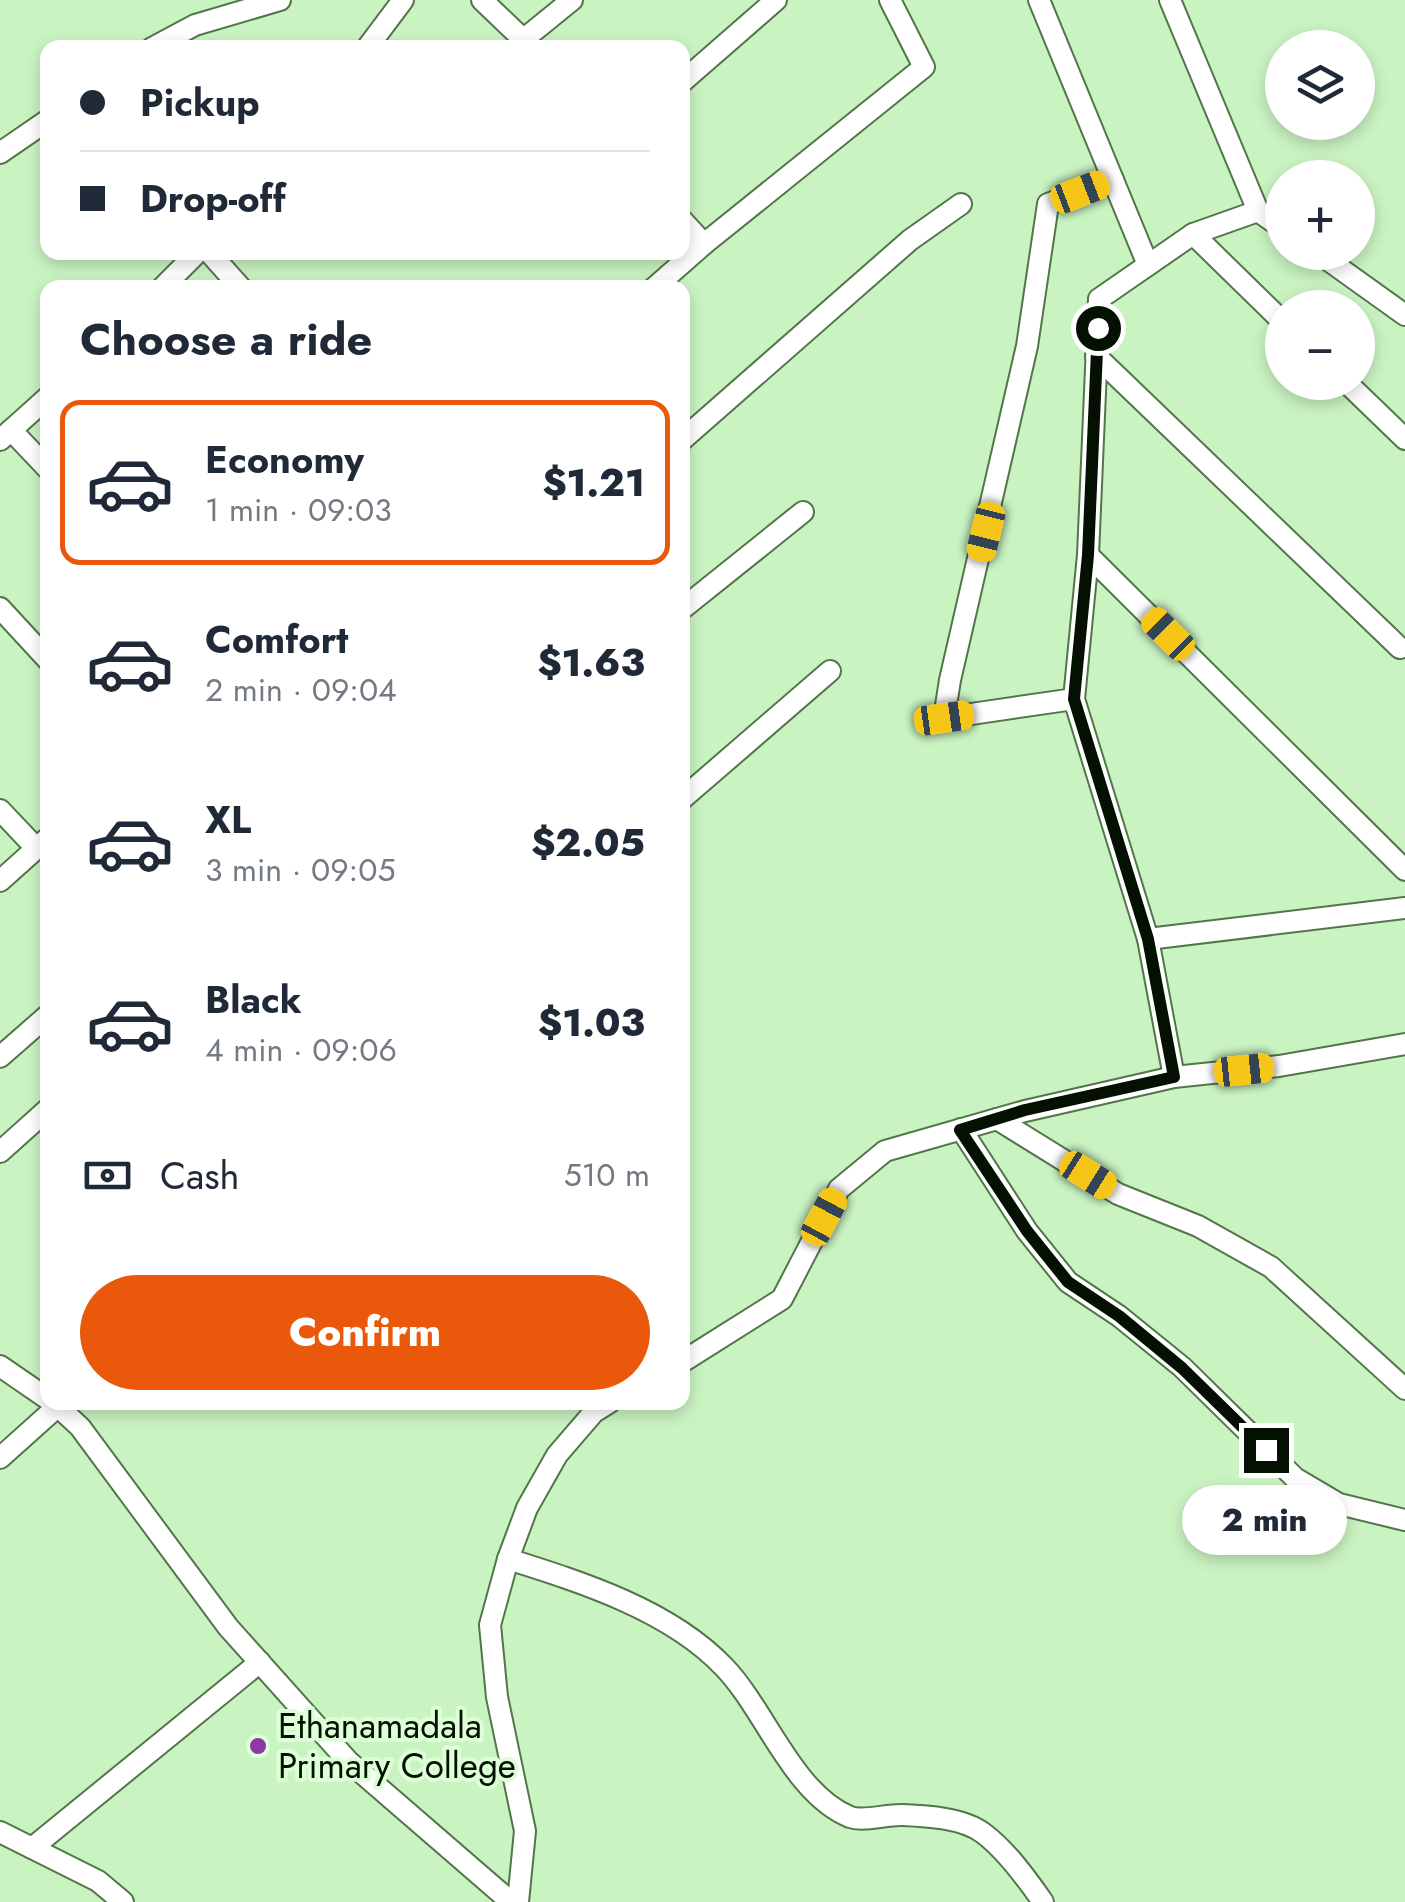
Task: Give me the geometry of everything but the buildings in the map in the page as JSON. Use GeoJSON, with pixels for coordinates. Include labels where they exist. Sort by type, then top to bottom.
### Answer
{"type":"FeatureCollection","features":[{"type":"Feature","properties":{"kind":"street"},"geometry":{"type":"LineString","coordinates":[[167,40],[195,25],[280,0]]}},
{"type":"Feature","properties":{"kind":"street"},"geometry":{"type":"LineString","coordinates":[[373,40],[403,0]]}},
{"type":"Feature","properties":{"kind":"street"},"geometry":{"type":"LineString","coordinates":[[482,0],[525,40]]}},
{"type":"Feature","properties":{"kind":"street"},"geometry":{"type":"LineString","coordinates":[[531,40],[572,0]]}},
{"type":"Feature","properties":{"kind":"street"},"geometry":{"type":"LineString","coordinates":[[690,75],[776,0]]}},
{"type":"Feature","properties":{"kind":"street"},"geometry":{"type":"LineString","coordinates":[[690,256],[924,68],[890,0]]}},
{"type":"Feature","properties":{"kind":"street"},"geometry":{"type":"LineString","coordinates":[[1039,0],[1148,266]]}},
{"type":"Feature","properties":{"kind":"street"},"geometry":{"type":"LineString","coordinates":[[1170,0],[1258,211],[1265,216]]}},
{"type":"Feature","properties":{"kind":"street"},"geometry":{"type":"LineString","coordinates":[[0,153],[40,126]]}},
{"type":"Feature","properties":{"kind":"street"},"geometry":{"type":"LineString","coordinates":[[1074,699],[944,718],[1026,346],[1048,204],[1113,180]]}},
{"type":"Feature","properties":{"kind":"street"},"geometry":{"type":"LineString","coordinates":[[690,433],[910,240],[960,204]]}},
{"type":"Feature","properties":{"kind":"street"},"geometry":{"type":"LineString","coordinates":[[1174,1077],[1148,939],[1074,699],[1088,555],[1099,299],[1193,234],[1258,211]]}},
{"type":"Feature","properties":{"kind":"street"},"geometry":{"type":"LineString","coordinates":[[690,229],[704,244]]}},
{"type":"Feature","properties":{"kind":"street"},"geometry":{"type":"LineString","coordinates":[[1193,234],[1265,304]]}},
{"type":"Feature","properties":{"kind":"street"},"geometry":{"type":"LineString","coordinates":[[170,280],[190,260]]}},
{"type":"Feature","properties":{"kind":"street"},"geometry":{"type":"LineString","coordinates":[[216,260],[234,280]]}},
{"type":"Feature","properties":{"kind":"street"},"geometry":{"type":"LineString","coordinates":[[663,280],[686,260]]}},
{"type":"Feature","properties":{"kind":"street"},"geometry":{"type":"LineString","coordinates":[[1342,270],[1405,315]]}},
{"type":"Feature","properties":{"kind":"street"},"geometry":{"type":"LineString","coordinates":[[1096,356],[1404,649]]}},
{"type":"Feature","properties":{"kind":"street"},"geometry":{"type":"LineString","coordinates":[[1365,400],[1405,439]]}},
{"type":"Feature","properties":{"kind":"street"},"geometry":{"type":"LineString","coordinates":[[40,404],[6,435],[40,463]]}},
{"type":"Feature","properties":{"kind":"street"},"geometry":{"type":"LineString","coordinates":[[690,603],[802,512]]}},
{"type":"Feature","properties":{"kind":"street"},"geometry":{"type":"LineString","coordinates":[[1088,555],[1405,870]]}},
{"type":"Feature","properties":{"kind":"street"},"geometry":{"type":"LineString","coordinates":[[0,608],[40,651]]}},
{"type":"Feature","properties":{"kind":"street"},"geometry":{"type":"LineString","coordinates":[[690,791],[830,671]]}},
{"type":"Feature","properties":{"kind":"street"},"geometry":{"type":"LineString","coordinates":[[0,810],[40,841]]}},
{"type":"Feature","properties":{"kind":"street"},"geometry":{"type":"LineString","coordinates":[[0,881],[40,845]]}},
{"type":"Feature","properties":{"kind":"street"},"geometry":{"type":"LineString","coordinates":[[1148,939],[1405,908]]}},
{"type":"Feature","properties":{"kind":"street"},"geometry":{"type":"LineString","coordinates":[[0,1057],[40,1022]]}},
{"type":"Feature","properties":{"kind":"street"},"geometry":{"type":"LineString","coordinates":[[690,1357],[782,1299],[839,1190],[886,1151],[997,1119],[1174,1077],[1279,1066],[1405,1044]]}},
{"type":"Feature","properties":{"kind":"street"},"geometry":{"type":"LineString","coordinates":[[0,1152],[40,1116]]}},
{"type":"Feature","properties":{"kind":"street"},"geometry":{"type":"LineString","coordinates":[[997,1119],[1118,1194],[1198,1226],[1271,1267],[1405,1389]]}},
{"type":"Feature","properties":{"kind":"street"},"geometry":{"type":"LineString","coordinates":[[960,1130],[1027,1231],[1068,1282],[1119,1316],[1182,1368],[1295,1478],[1338,1504],[1402,1523]]}},
{"type":"Feature","properties":{"kind":"street"},"geometry":{"type":"LineString","coordinates":[[0,1366],[40,1393]]}},
{"type":"Feature","properties":{"kind":"street"},"geometry":{"type":"LineString","coordinates":[[0,1458],[45,1410]]}},
{"type":"Feature","properties":{"kind":"street"},"geometry":{"type":"LineString","coordinates":[[62,1410],[80,1427],[228,1626],[348,1760],[514,1902]]}},
{"type":"Feature","properties":{"kind":"street"},"geometry":{"type":"LineString","coordinates":[[514,1902],[526,1831],[497,1697],[490,1625],[527,1508],[557,1455],[597,1410]]}},
{"type":"Feature","properties":{"kind":"street"},"geometry":{"type":"LineString","coordinates":[[508,1559],[636,1608],[692,1639],[725,1668],[798,1773],[825,1800],[852,1818],[941,1818],[982,1831],[1030,1882],[1043,1902]]}},
{"type":"Feature","properties":{"kind":"street"},"geometry":{"type":"LineString","coordinates":[[32,1848],[260,1662]]}},
{"type":"Feature","properties":{"kind":"street"},"geometry":{"type":"LineString","coordinates":[[0,1832],[98,1881],[123,1902]]}},
{"type":"Feature","properties":{"kind":"place","name":"Ethanamadala Primary College"},"geometry":{"type":"Point","coordinates":[258,1746]}},
{"type":"Feature","properties":{"kind":"route"},"geometry":{"type":"LineString","coordinates":[[1098,328],[1088,555],[1074,699],[1148,939],[1174,1077],[1025,1110],[960,1130],[1027,1231],[1068,1282],[1119,1316],[1182,1368],[1266,1450]]}}]}
